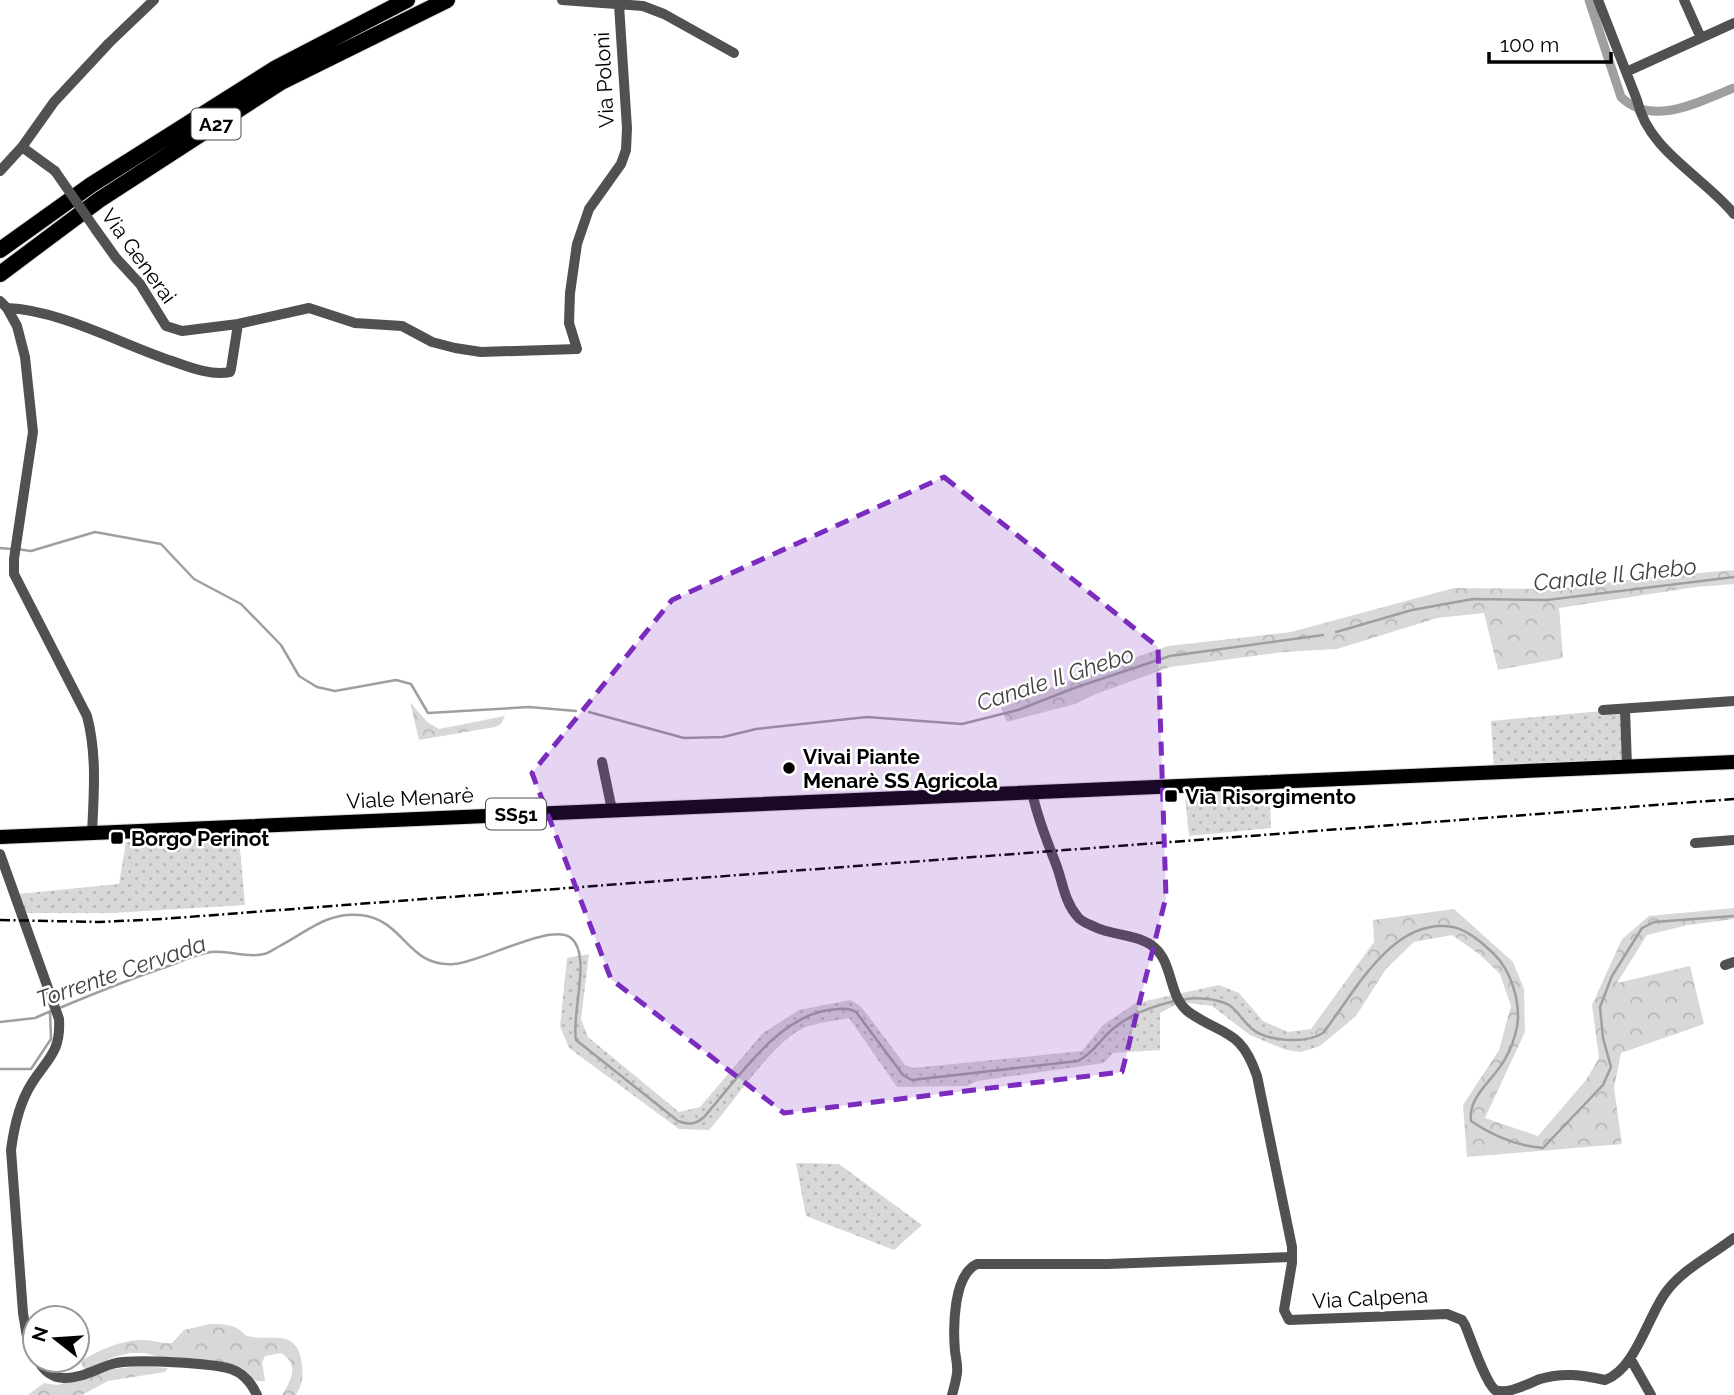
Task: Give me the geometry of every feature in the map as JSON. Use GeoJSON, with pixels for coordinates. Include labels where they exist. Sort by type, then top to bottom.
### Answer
{"type":"FeatureCollection","features":[{"type":"Feature","properties":{"kind":"highway","name":"A27"},"geometry":{"type":"LineString","coordinates":[[0,250],[92,185],[276,68],[407,0]]}},
{"type":"Feature","properties":{"kind":"highway","name":"A27"},"geometry":{"type":"LineString","coordinates":[[0,274],[99,200],[281,82],[447,0]]}},
{"type":"Feature","properties":{"kind":"main road","name":"SS51"},"geometry":{"type":"LineString","coordinates":[[1032,792],[1734,762]]}},
{"type":"Feature","properties":{"kind":"main road","name":"Viale Menarè"},"geometry":{"type":"LineString","coordinates":[[0,837],[1032,792]]}},
{"type":"Feature","properties":{"kind":"street"},"geometry":{"type":"LineString","coordinates":[[0,171],[22,148],[54,102],[154,0]]}},
{"type":"Feature","properties":{"kind":"street","name":"Via Poloni"},"geometry":{"type":"LineString","coordinates":[[562,0],[643,5],[734,53]]}},
{"type":"Feature","properties":{"kind":"street"},"geometry":{"type":"LineString","coordinates":[[1598,0],[1640,113],[1653,135],[1668,153],[1730,202],[1734,214]]}},
{"type":"Feature","properties":{"kind":"street"},"geometry":{"type":"LineString","coordinates":[[1684,0],[1701,38]]}},
{"type":"Feature","properties":{"kind":"street","name":"Via Poloni"},"geometry":{"type":"LineString","coordinates":[[577,349],[569,323],[570,293],[578,244],[589,209],[621,164],[626,150],[619,5]]}},
{"type":"Feature","properties":{"kind":"street"},"geometry":{"type":"LineString","coordinates":[[1626,72],[1734,23]]}},
{"type":"Feature","properties":{"kind":"street","name":"Via Generai"},"geometry":{"type":"LineString","coordinates":[[22,148],[55,171],[116,258],[140,284],[166,326],[182,331],[238,324],[309,308],[355,323],[402,326],[432,342],[481,352],[577,349]]}},
{"type":"Feature","properties":{"kind":"street"},"geometry":{"type":"LineString","coordinates":[[4,305],[64,321],[191,368],[222,373],[230,372],[231,369],[238,324]]}},
{"type":"Feature","properties":{"kind":"street"},"geometry":{"type":"LineString","coordinates":[[4,305],[17,327],[25,357],[33,432],[16,542],[14,574],[87,716],[95,768],[92,833]]}},
{"type":"Feature","properties":{"kind":"street"},"geometry":{"type":"LineString","coordinates":[[1603,710],[1734,701]]}},
{"type":"Feature","properties":{"kind":"street"},"geometry":{"type":"LineString","coordinates":[[1625,709],[1627,766]]}},
{"type":"Feature","properties":{"kind":"street"},"geometry":{"type":"LineString","coordinates":[[602,762],[612,810]]}},
{"type":"Feature","properties":{"kind":"street","name":"Via Calpena"},"geometry":{"type":"LineString","coordinates":[[1032,792],[1042,834],[1057,868],[1067,901],[1079,919],[1107,932],[1142,941],[1156,949],[1177,999],[1191,1014],[1227,1033],[1248,1053],[1259,1087],[1292,1247],[1284,1310],[1289,1320],[1447,1314],[1465,1325],[1491,1385],[1500,1394],[1507,1395],[1537,1380],[1561,1374],[1586,1375],[1605,1380],[1621,1370],[1630,1358],[1671,1286],[1734,1238]]}},
{"type":"Feature","properties":{"kind":"street"},"geometry":{"type":"LineString","coordinates":[[1695,844],[1734,841]]}},
{"type":"Feature","properties":{"kind":"street"},"geometry":{"type":"LineString","coordinates":[[0,854],[55,1008],[59,1029],[57,1047],[32,1083],[14,1127],[11,1150],[22,1304]]}},
{"type":"Feature","properties":{"kind":"street"},"geometry":{"type":"LineString","coordinates":[[952,1395],[957,1374],[954,1326],[956,1306],[964,1276],[970,1267],[977,1264],[1108,1264],[1291,1257]]}},
{"type":"Feature","properties":{"kind":"street"},"geometry":{"type":"LineString","coordinates":[[1630,1358],[1651,1395]]}},
{"type":"Feature","properties":{"kind":"street"},"geometry":{"type":"LineString","coordinates":[[91,1371],[123,1362],[142,1361],[219,1367],[237,1372],[249,1382],[257,1395]]}},
{"type":"Feature","properties":{"kind":"street"},"geometry":{"type":"LineString","coordinates":[[51,1374],[68,1378],[82,1374]]}},
{"type":"Feature","properties":{"kind":"highlighted area"},"geometry":{"type":"Polygon","coordinates":[[[944,477],[1158,647],[1166,897],[1122,1072],[784,1113],[611,979],[532,773],[672,600],[944,477]]]}},
{"type":"Feature","properties":{"kind":"green space"},"geometry":{"type":"Polygon","coordinates":[[[1734,570],[1734,584],[1696,587],[1559,608],[1563,658],[1498,670],[1484,613],[1437,618],[1337,649],[1284,652],[1170,667],[1075,704],[1007,722],[1001,708],[1168,646],[1291,632],[1454,588],[1558,589],[1734,570]]]}},
{"type":"Feature","properties":{"kind":"green space"},"geometry":{"type":"Polygon","coordinates":[[[410,702],[427,722],[439,729],[505,716],[501,724],[495,727],[419,740],[410,702]]]}},
{"type":"Feature","properties":{"kind":"green space"},"geometry":{"type":"Polygon","coordinates":[[[1625,709],[1627,766],[1494,772],[1491,721],[1625,709]]]}},
{"type":"Feature","properties":{"kind":"green space"},"geometry":{"type":"Polygon","coordinates":[[[1269,781],[1271,828],[1189,836],[1184,785],[1269,781]]]}},
{"type":"Feature","properties":{"kind":"green space"},"geometry":{"type":"Polygon","coordinates":[[[239,837],[245,905],[112,913],[24,913],[18,894],[119,884],[126,842],[239,837]]]}},
{"type":"Feature","properties":{"kind":"green space"},"geometry":{"type":"Polygon","coordinates":[[[1734,908],[1734,919],[1688,925],[1647,935],[1617,983],[1690,966],[1704,1024],[1621,1053],[1614,1088],[1622,1144],[1467,1157],[1463,1105],[1499,1050],[1511,1006],[1500,974],[1479,954],[1452,935],[1414,942],[1386,969],[1356,1016],[1320,1046],[1311,1029],[1374,942],[1373,920],[1454,909],[1513,962],[1524,989],[1525,1032],[1485,1118],[1538,1136],[1586,1080],[1599,1058],[1592,1005],[1622,939],[1649,916],[1734,908]]]}},
{"type":"Feature","properties":{"kind":"green space"},"geometry":{"type":"Polygon","coordinates":[[[589,954],[581,1019],[588,1037],[679,1112],[700,1107],[763,1033],[799,1010],[850,1000],[867,1014],[905,1065],[913,1068],[1082,1051],[1103,1025],[1136,1003],[1219,985],[1239,993],[1263,1021],[1288,1032],[1311,1029],[1320,1046],[1301,1052],[1286,1050],[1250,1035],[1212,1006],[1181,1002],[1160,1013],[1160,1050],[1113,1053],[1104,1063],[977,1081],[967,1086],[897,1087],[849,1018],[811,1025],[781,1044],[709,1130],[679,1129],[569,1048],[560,1026],[567,958],[589,954]]]}},
{"type":"Feature","properties":{"kind":"green space"},"geometry":{"type":"Polygon","coordinates":[[[796,1163],[839,1164],[922,1225],[894,1250],[806,1216],[796,1163]]]}},
{"type":"Feature","properties":{"kind":"green space"},"geometry":{"type":"Polygon","coordinates":[[[224,1324],[237,1328],[245,1335],[288,1340],[299,1352],[302,1364],[301,1383],[296,1395],[282,1395],[291,1378],[292,1368],[281,1353],[265,1356],[262,1362],[265,1381],[256,1381],[242,1371],[170,1360],[145,1353],[114,1357],[91,1368],[91,1355],[103,1349],[142,1340],[172,1343],[184,1330],[224,1324]]]}},
{"type":"Feature","properties":{"kind":"green space"},"geometry":{"type":"Polygon","coordinates":[[[141,1366],[168,1368],[165,1372],[108,1381],[82,1395],[28,1395],[44,1383],[57,1385],[114,1369],[141,1366]]]}},
{"type":"Feature","properties":{"kind":"waterway"},"geometry":{"type":"LineString","coordinates":[[1589,0],[1621,97],[1634,106],[1647,110],[1677,109],[1734,88]]}},
{"type":"Feature","properties":{"kind":"waterway","name":"Canale Il Ghebo"},"geometry":{"type":"LineString","coordinates":[[17,549],[31,551],[95,532],[161,544],[194,579],[241,604],[281,645],[299,676],[317,687],[335,691],[396,680],[411,684],[428,713],[529,707],[576,711]]}},
{"type":"Feature","properties":{"kind":"waterway","name":"Canale Il Ghebo"},"geometry":{"type":"LineString","coordinates":[[0,548],[11,549]]}},
{"type":"Feature","properties":{"kind":"waterway","name":"Canale Il Ghebo"},"geometry":{"type":"LineString","coordinates":[[1336,632],[1412,610],[1473,599],[1547,600],[1734,577]]}},
{"type":"Feature","properties":{"kind":"waterway","name":"Canale Il Ghebo"},"geometry":{"type":"LineString","coordinates":[[589,712],[684,738],[723,737],[756,729],[867,717],[962,724],[1018,710],[1170,656],[1323,635]]}},
{"type":"Feature","properties":{"kind":"waterway","name":"Torrente Cervada"},"geometry":{"type":"LineString","coordinates":[[57,1009],[201,954],[266,953],[317,924],[348,915],[375,918],[426,959],[438,963],[466,962],[532,939],[561,934],[571,938],[580,957],[576,1040],[678,1121],[689,1124],[704,1117],[775,1037],[792,1024],[829,1010],[846,1009],[856,1012],[903,1075],[912,1080],[1078,1061],[1128,1018],[1174,1001]]}},
{"type":"Feature","properties":{"kind":"waterway","name":"Torrente Cervada"},"geometry":{"type":"LineString","coordinates":[[1181,1000],[1205,999],[1224,1003],[1232,1007],[1258,1033],[1276,1039],[1316,1037],[1323,1033],[1362,979],[1393,945],[1411,933],[1431,927],[1459,929],[1479,941],[1505,968],[1516,997],[1518,1017],[1511,1046],[1502,1065],[1478,1095],[1471,1111],[1471,1121],[1506,1139],[1543,1148],[1603,1085],[1611,1067],[1603,1038],[1600,1007],[1612,976],[1642,928],[1654,922],[1734,916]]}},
{"type":"Feature","properties":{"kind":"waterway","name":"Torrente Cervada"},"geometry":{"type":"LineString","coordinates":[[0,1022],[35,1018],[51,1011]]}},
{"type":"Feature","properties":{"kind":"waterway"},"geometry":{"type":"LineString","coordinates":[[0,1069],[31,1069],[51,1039],[50,1012]]}},
{"type":"Feature","properties":{"kind":"railway"},"geometry":{"type":"LineString","coordinates":[[0,920],[99,922],[162,919],[1734,799]]}},
{"type":"Feature","properties":{"kind":"place","name":"Vivai Piante Menarè SS Agricola"},"geometry":{"type":"Point","coordinates":[789,768]}},
{"type":"Feature","properties":{"kind":"place","name":"Via Risorgimento"},"geometry":{"type":"Point","coordinates":[1171,796]}},
{"type":"Feature","properties":{"kind":"place","name":"Borgo Perinot"},"geometry":{"type":"Point","coordinates":[117,838]}}]}
